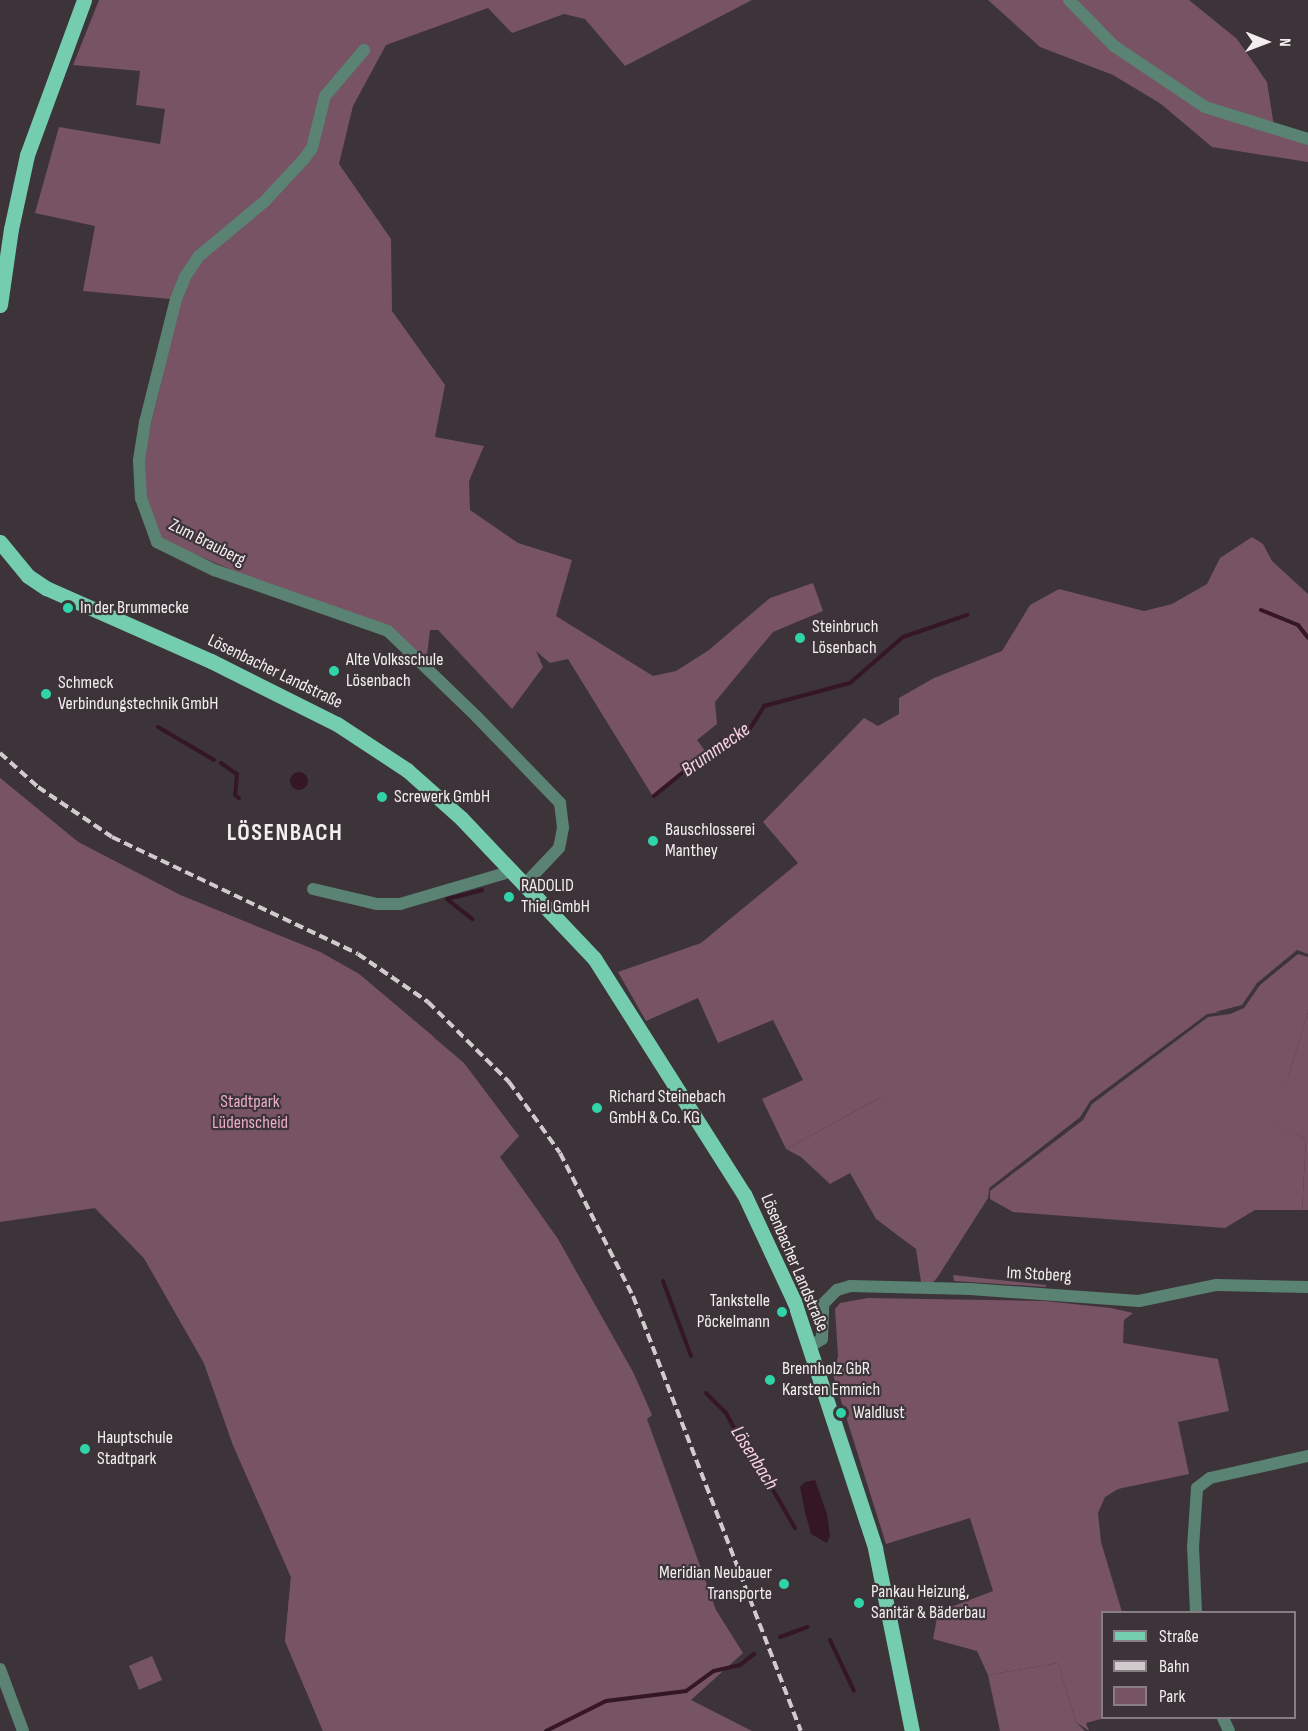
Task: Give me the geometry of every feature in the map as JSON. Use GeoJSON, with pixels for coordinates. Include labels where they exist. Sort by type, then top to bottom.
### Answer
{"type":"FeatureCollection","features":[{"type":"Feature","properties":{"kind":"main road"},"geometry":{"type":"LineString","coordinates":[[0,305],[11,229],[27,155],[84,0]]}},
{"type":"Feature","properties":{"kind":"main road","name":"Lösenbacher Landstraße"},"geometry":{"type":"LineString","coordinates":[[0,542],[28,576],[46,588],[211,662],[337,724],[407,770],[513,871],[594,958],[744,1194],[794,1301],[875,1548],[912,1731]]}},
{"type":"Feature","properties":{"kind":"street"},"geometry":{"type":"LineString","coordinates":[[1069,0],[1114,46],[1205,107],[1308,139]]}},
{"type":"Feature","properties":{"kind":"street","name":"Zum Brauberg"},"geometry":{"type":"LineString","coordinates":[[364,50],[326,96],[312,148],[304,159],[264,202],[199,256],[185,277],[176,299],[145,422],[139,461],[141,498],[157,542],[214,570],[388,632],[476,716],[560,803],[563,828],[559,848],[525,884]]}},
{"type":"Feature","properties":{"kind":"street"},"geometry":{"type":"LineString","coordinates":[[313,889],[377,904],[400,904],[513,871]]}},
{"type":"Feature","properties":{"kind":"street","name":"Im Stoberg"},"geometry":{"type":"LineString","coordinates":[[809,1347],[822,1339],[823,1304],[837,1290],[850,1286],[970,1289],[1139,1300],[1216,1285],[1308,1287]]}},
{"type":"Feature","properties":{"kind":"street"},"geometry":{"type":"LineString","coordinates":[[1196,1611],[1193,1547],[1197,1488],[1210,1478],[1308,1456]]}},
{"type":"Feature","properties":{"kind":"street"},"geometry":{"type":"LineString","coordinates":[[0,1669],[23,1731]]}},
{"type":"Feature","properties":{"kind":"green space"},"geometry":{"type":"Polygon","coordinates":[[[99,0],[752,0],[625,66],[585,19],[564,14],[512,33],[488,8],[386,45],[353,106],[339,164],[391,239],[392,311],[445,385],[435,437],[484,446],[469,481],[470,510],[518,543],[572,560],[556,616],[653,676],[676,671],[709,650],[770,598],[813,583],[823,611],[773,632],[715,702],[717,724],[697,740],[706,752],[652,795],[568,659],[550,663],[536,651],[543,667],[512,709],[438,630],[430,630],[426,664],[408,645],[159,539],[143,497],[142,461],[181,300],[83,291],[95,226],[35,213],[59,127],[160,144],[165,109],[136,105],[140,71],[73,65],[99,0]]]}},
{"type":"Feature","properties":{"kind":"green space"},"geometry":{"type":"Polygon","coordinates":[[[988,0],[1189,0],[1237,39],[1267,82],[1274,126],[1183,96],[1308,142],[1308,162],[1212,147],[1161,104],[1113,75],[1040,47],[988,0]]]}},
{"type":"Feature","properties":{"kind":"green space"},"geometry":{"type":"Polygon","coordinates":[[[1252,537],[1263,544],[1272,561],[1308,594],[1308,954],[1297,950],[1257,983],[1242,1005],[1207,1014],[1090,1101],[1080,1117],[989,1188],[988,1198],[975,1191],[881,1097],[786,1149],[762,1099],[803,1080],[773,1020],[718,1043],[698,998],[646,1021],[618,972],[701,943],[798,863],[763,822],[864,718],[878,726],[899,714],[899,698],[934,678],[1002,651],[1030,605],[1059,589],[1144,611],[1172,604],[1207,584],[1220,558],[1252,537]]]}},
{"type":"Feature","properties":{"kind":"green space","name":"Stadtpark Lüdenscheid"},"geometry":{"type":"Polygon","coordinates":[[[0,778],[78,842],[180,895],[320,952],[359,974],[464,1063],[519,1136],[500,1157],[558,1239],[633,1372],[652,1415],[647,1419],[716,1610],[743,1653],[691,1700],[752,1731],[323,1731],[285,1641],[291,1577],[233,1445],[204,1363],[144,1258],[95,1208],[0,1222],[0,778]]]}},
{"type":"Feature","properties":{"kind":"green space","name":"Stadtpark Lüdenscheid"},"geometry":{"type":"Polygon","coordinates":[[[0,778],[78,842],[180,895],[320,952],[359,974],[434,1037],[429,1044],[421,1188],[463,1276],[524,1366],[663,1649],[624,1707],[593,1731],[323,1731],[285,1641],[291,1577],[233,1445],[204,1363],[144,1258],[95,1208],[64,1210],[63,1147],[0,1142],[0,778]]]}},
{"type":"Feature","properties":{"kind":"green space"},"geometry":{"type":"Polygon","coordinates":[[[1298,954],[1308,957],[1308,1012],[1289,1075],[1269,1121],[1306,1139],[1302,1210],[1255,1210],[1225,1228],[1013,1212],[990,1199],[990,1191],[1083,1120],[1092,1104],[1208,1017],[1230,1014],[1244,1008],[1260,985],[1298,954]]]}},
{"type":"Feature","properties":{"kind":"green space"},"geometry":{"type":"Polygon","coordinates":[[[843,991],[1221,1012],[1207,1014],[1090,1101],[1080,1117],[989,1188],[988,1198],[932,1283],[921,1282],[916,1249],[876,1219],[850,1173],[830,1184],[801,1157],[786,1149],[896,1089],[843,991]]]}},
{"type":"Feature","properties":{"kind":"green space"},"geometry":{"type":"Polygon","coordinates":[[[1308,1012],[1308,1210],[1302,1210],[1306,1139],[1268,1121],[1289,1075],[1308,1012]]]}},
{"type":"Feature","properties":{"kind":"green space"},"geometry":{"type":"Polygon","coordinates":[[[953,1275],[1046,1285],[1046,1287],[954,1281],[953,1275]]]}},
{"type":"Feature","properties":{"kind":"green space"},"geometry":{"type":"Polygon","coordinates":[[[868,1298],[1045,1301],[1111,1308],[1133,1313],[1124,1320],[1123,1343],[1218,1359],[1229,1411],[1178,1422],[1189,1474],[1118,1489],[1105,1497],[1098,1513],[1101,1542],[1122,1611],[1101,1611],[1101,1719],[1086,1723],[1089,1731],[1076,1722],[1058,1663],[988,1675],[977,1651],[933,1639],[938,1612],[993,1591],[970,1518],[886,1544],[833,1375],[838,1356],[835,1309],[840,1303],[868,1298]]]}},
{"type":"Feature","properties":{"kind":"green space"},"geometry":{"type":"Polygon","coordinates":[[[152,1656],[162,1680],[139,1690],[129,1666],[152,1656]]]}},
{"type":"Feature","properties":{"kind":"green space"},"geometry":{"type":"Polygon","coordinates":[[[1058,1663],[1076,1722],[1085,1731],[1000,1731],[988,1675],[1058,1663]]]}},
{"type":"Feature","properties":{"kind":"shaded area"},"geometry":{"type":"Polygon","coordinates":[[[299,772],[305,775],[308,781],[305,787],[299,790],[293,787],[290,781],[293,775],[299,772]]]}},
{"type":"Feature","properties":{"kind":"shaded area"},"geometry":{"type":"Polygon","coordinates":[[[815,1480],[827,1514],[830,1536],[827,1543],[811,1534],[800,1487],[805,1482],[815,1480]]]}},
{"type":"Feature","properties":{"kind":"waterway","name":"Brummecke"},"geometry":{"type":"LineString","coordinates":[[1261,610],[1298,625],[1308,638]]}},
{"type":"Feature","properties":{"kind":"waterway","name":"Brummecke"},"geometry":{"type":"LineString","coordinates":[[654,796],[721,741],[725,746],[748,732],[764,706],[850,683],[903,637],[967,615]]}},
{"type":"Feature","properties":{"kind":"waterway","name":"Lösenbach"},"geometry":{"type":"LineString","coordinates":[[158,727],[214,760]]}},
{"type":"Feature","properties":{"kind":"waterway","name":"Lösenbach"},"geometry":{"type":"LineString","coordinates":[[221,763],[237,774],[235,795],[239,798]]}},
{"type":"Feature","properties":{"kind":"waterway","name":"Brummecke"},"geometry":{"type":"LineString","coordinates":[[447,899],[482,890]]}},
{"type":"Feature","properties":{"kind":"waterway","name":"Lösenbach"},"geometry":{"type":"LineString","coordinates":[[448,900],[472,919]]}},
{"type":"Feature","properties":{"kind":"waterway","name":"Lösenbach"},"geometry":{"type":"LineString","coordinates":[[663,1281],[691,1356]]}},
{"type":"Feature","properties":{"kind":"waterway","name":"Lösenbach"},"geometry":{"type":"LineString","coordinates":[[706,1393],[726,1413],[752,1462],[769,1483],[795,1528]]}},
{"type":"Feature","properties":{"kind":"waterway"},"geometry":{"type":"LineString","coordinates":[[780,1637],[807,1627]]}},
{"type":"Feature","properties":{"kind":"waterway","name":"Lösenbach"},"geometry":{"type":"LineString","coordinates":[[830,1640],[854,1691]]}},
{"type":"Feature","properties":{"kind":"waterway"},"geometry":{"type":"LineString","coordinates":[[546,1731],[606,1701],[686,1691],[714,1671],[740,1665],[754,1654]]}},
{"type":"Feature","properties":{"kind":"railway"},"geometry":{"type":"LineString","coordinates":[[0,753],[38,787],[112,837],[358,954],[428,1002],[509,1082],[560,1153],[633,1296],[801,1731]]}},
{"type":"Feature","properties":{"kind":"place","name":"In der Brummecke"},"geometry":{"type":"Point","coordinates":[68,608]}},
{"type":"Feature","properties":{"kind":"place","name":"Steinbruch Lösenbach"},"geometry":{"type":"Point","coordinates":[800,638]}},
{"type":"Feature","properties":{"kind":"place","name":"Alte Volksschule Lösenbach"},"geometry":{"type":"Point","coordinates":[334,671]}},
{"type":"Feature","properties":{"kind":"place","name":"Schmeck Verbindungstechnik GmbH"},"geometry":{"type":"Point","coordinates":[46,694]}},
{"type":"Feature","properties":{"kind":"place","name":"Screwerk GmbH"},"geometry":{"type":"Point","coordinates":[382,797]}},
{"type":"Feature","properties":{"kind":"place","name":"Bauschlosserei Manthey"},"geometry":{"type":"Point","coordinates":[653,841]}},
{"type":"Feature","properties":{"kind":"place","name":"RADOLID Thiel GmbH"},"geometry":{"type":"Point","coordinates":[509,897]}},
{"type":"Feature","properties":{"kind":"place","name":"Richard Steinebach GmbH & Co. KG"},"geometry":{"type":"Point","coordinates":[597,1108]}},
{"type":"Feature","properties":{"kind":"place","name":"Tankstelle Pöckelmann"},"geometry":{"type":"Point","coordinates":[782,1312]}},
{"type":"Feature","properties":{"kind":"place","name":"Brennholz GbR Karsten Emmich"},"geometry":{"type":"Point","coordinates":[770,1380]}},
{"type":"Feature","properties":{"kind":"place","name":"Waldlust"},"geometry":{"type":"Point","coordinates":[841,1413]}},
{"type":"Feature","properties":{"kind":"place","name":"Hauptschule Stadtpark"},"geometry":{"type":"Point","coordinates":[85,1449]}},
{"type":"Feature","properties":{"kind":"place","name":"Meridian Neubauer Transporte"},"geometry":{"type":"Point","coordinates":[784,1584]}},
{"type":"Feature","properties":{"kind":"place","name":"Pankau Heizung, Sanitär & Bäderbau"},"geometry":{"type":"Point","coordinates":[859,1603]}},
{"type":"Feature","properties":{"kind":"district","name":"LÖSENBACH"},"geometry":{"type":"Point","coordinates":[285,833]}}]}
